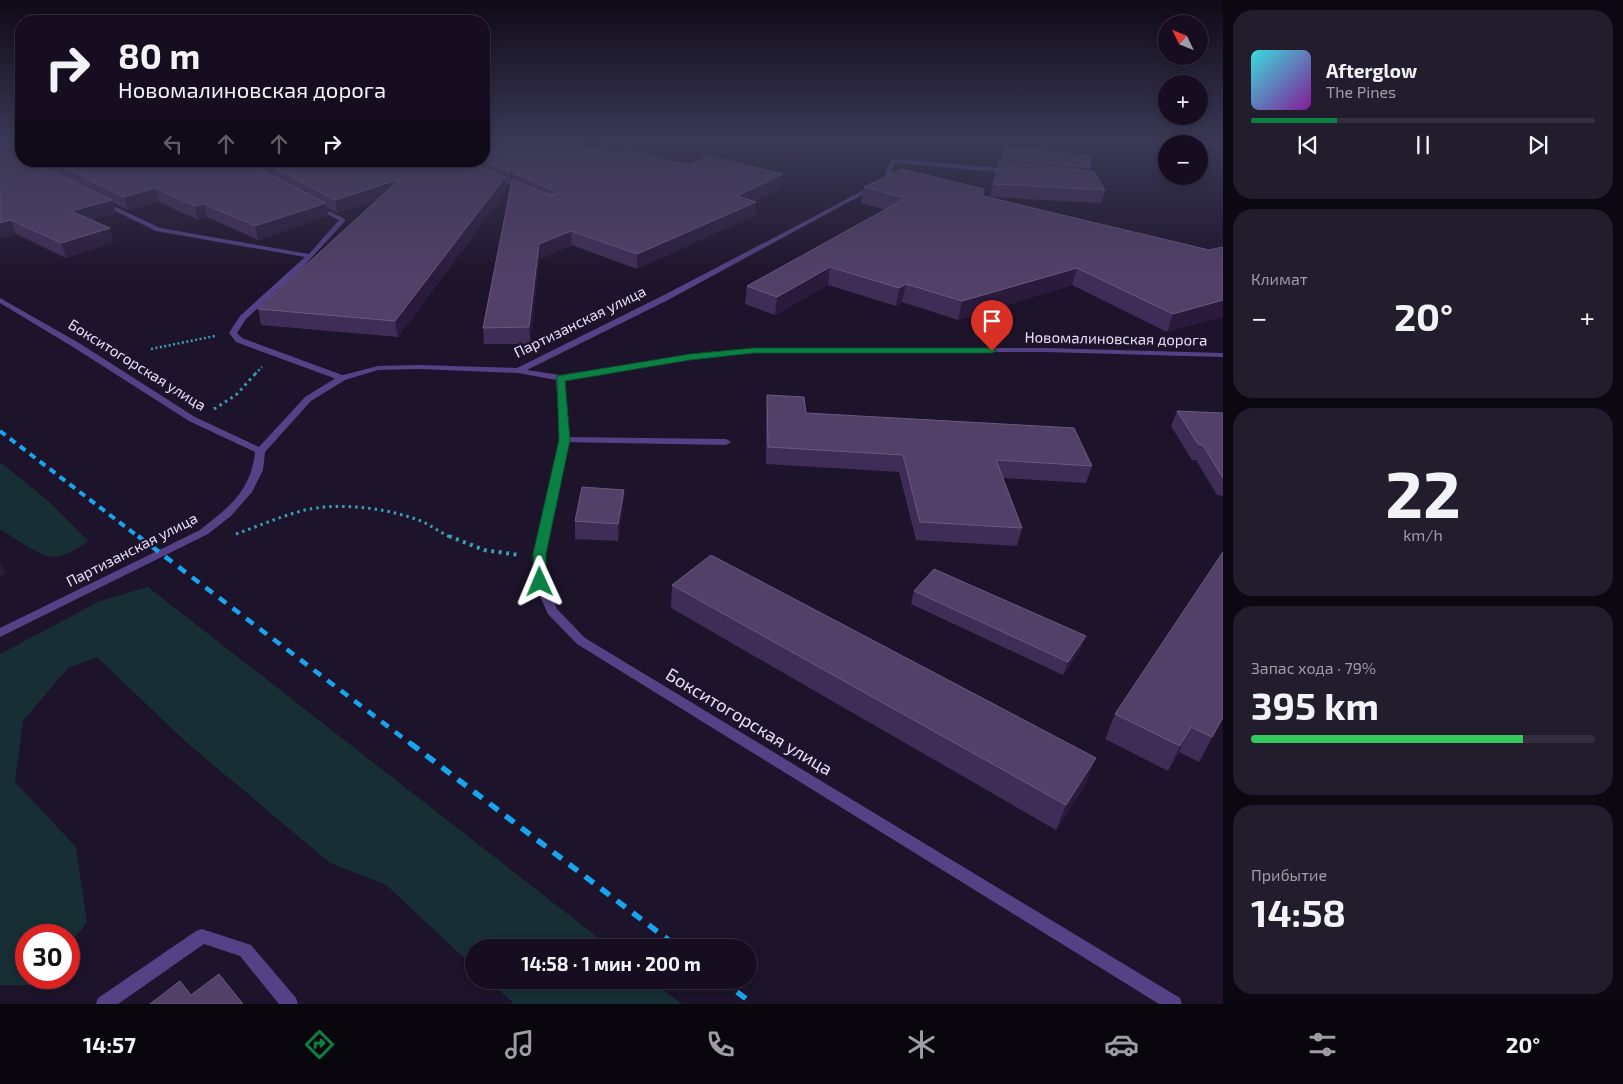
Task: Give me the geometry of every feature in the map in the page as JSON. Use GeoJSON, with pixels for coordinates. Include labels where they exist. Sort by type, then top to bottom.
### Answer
{"type":"FeatureCollection","features":[{"type":"Feature","properties":{"kind":"street","name":"Партизанская улица"},"geometry":{"type":"LineString","coordinates":[[0,633],[204,532],[227,514],[247,492],[258,470],[260,451],[308,398],[342,378],[378,368],[403,367],[518,371],[665,298],[870,189]]}},
{"type":"Feature","properties":{"kind":"street"},"geometry":{"type":"LineString","coordinates":[[92,198],[158,230],[310,256]]}},
{"type":"Feature","properties":{"kind":"street"},"geometry":{"type":"LineString","coordinates":[[306,201],[343,220],[301,266],[243,318],[233,333],[239,340],[276,352],[342,378]]}},
{"type":"Feature","properties":{"kind":"street","name":"Бокситогорская улица"},"geometry":{"type":"LineString","coordinates":[[0,300],[76,345],[192,419],[260,451]]}},
{"type":"Feature","properties":{"kind":"street","name":"Новомалиновская дорога"},"geometry":{"type":"LineString","coordinates":[[560,378],[706,355],[754,350],[1045,350],[1223,355]]}},
{"type":"Feature","properties":{"kind":"street"},"geometry":{"type":"LineString","coordinates":[[518,371],[560,378]]}},
{"type":"Feature","properties":{"kind":"street","name":"Бокситогорская улица"},"geometry":{"type":"LineString","coordinates":[[560,378],[564,440],[540,554],[540,582],[552,612],[580,641],[1174,1004]]}},
{"type":"Feature","properties":{"kind":"street"},"geometry":{"type":"LineString","coordinates":[[564,440],[726,442]]}},
{"type":"Feature","properties":{"kind":"street"},"geometry":{"type":"LineString","coordinates":[[104,1004],[202,936],[245,950],[290,1004]]}},
{"type":"Feature","properties":{"kind":"path"},"geometry":{"type":"LineString","coordinates":[[151,349],[233,333]]}},
{"type":"Feature","properties":{"kind":"path"},"geometry":{"type":"LineString","coordinates":[[213,410],[236,395],[276,352]]}},
{"type":"Feature","properties":{"kind":"path"},"geometry":{"type":"LineString","coordinates":[[228,537],[315,508],[348,508],[386,512],[420,521],[450,537],[502,556],[540,554]]}},
{"type":"Feature","properties":{"kind":"green space"},"geometry":{"type":"Polygon","coordinates":[[[0,462],[52,504],[88,541],[66,554],[52,557],[33,550],[0,529],[0,462]]]}},
{"type":"Feature","properties":{"kind":"green space"},"geometry":{"type":"Polygon","coordinates":[[[148,587],[600,939],[465,939],[465,959],[386,885],[330,863],[186,742],[97,657],[68,668],[23,721],[15,782],[76,847],[87,923],[80,931],[80,924],[15,924],[15,985],[0,985],[0,654],[100,601],[148,587]]]}},
{"type":"Feature","properties":{"kind":"green space"},"geometry":{"type":"Polygon","coordinates":[[[498,989],[663,989],[682,1004],[514,1004],[498,989]]]}},
{"type":"Feature","properties":{"kind":"building"},"geometry":{"type":"Polygon","coordinates":[[[0,189],[89,189],[112,200],[71,211],[110,228],[61,243],[11,220],[0,223],[0,189]]]}},
{"type":"Feature","properties":{"kind":"building"},"geometry":{"type":"Polygon","coordinates":[[[107,189],[152,189],[124,197],[107,189]]]}},
{"type":"Feature","properties":{"kind":"building"},"geometry":{"type":"Polygon","coordinates":[[[157,189],[298,189],[326,203],[255,226],[204,204],[195,206],[157,189]]]}},
{"type":"Feature","properties":{"kind":"building"},"geometry":{"type":"Polygon","coordinates":[[[314,189],[370,189],[335,200],[314,189]]]}},
{"type":"Feature","properties":{"kind":"building"},"geometry":{"type":"Polygon","coordinates":[[[389,189],[496,189],[395,321],[258,309],[389,189]]]}},
{"type":"Feature","properties":{"kind":"building"},"geometry":{"type":"Polygon","coordinates":[[[510,189],[534,189],[550,195],[557,192],[550,189],[752,189],[737,196],[756,202],[637,254],[571,231],[539,244],[529,327],[483,328],[510,189]]]}},
{"type":"Feature","properties":{"kind":"building"},"geometry":{"type":"Polygon","coordinates":[[[871,189],[983,189],[983,196],[1209,250],[1223,247],[1223,300],[1173,314],[1077,268],[962,301],[906,284],[899,288],[830,267],[777,297],[747,286],[906,198],[871,189]]]}},
{"type":"Feature","properties":{"kind":"building"},"geometry":{"type":"Polygon","coordinates":[[[767,395],[804,397],[806,413],[1074,428],[1092,466],[996,460],[1022,528],[920,522],[903,455],[768,447],[767,395]]]}},
{"type":"Feature","properties":{"kind":"building"},"geometry":{"type":"Polygon","coordinates":[[[1177,411],[1223,413],[1223,478],[1203,445],[1198,444],[1177,411]]]}},
{"type":"Feature","properties":{"kind":"building"},"geometry":{"type":"Polygon","coordinates":[[[582,487],[624,490],[618,524],[575,521],[582,487]]]}},
{"type":"Feature","properties":{"kind":"building"},"geometry":{"type":"Polygon","coordinates":[[[1223,552],[1223,717],[1212,737],[1191,727],[1180,746],[1115,714],[1223,552]]]}},
{"type":"Feature","properties":{"kind":"building"},"geometry":{"type":"Polygon","coordinates":[[[711,555],[1096,758],[1066,805],[672,585],[711,555]]]}},
{"type":"Feature","properties":{"kind":"building"},"geometry":{"type":"Polygon","coordinates":[[[934,569],[1086,636],[1068,662],[914,591],[934,569]]]}},
{"type":"Feature","properties":{"kind":"building"},"geometry":{"type":"Polygon","coordinates":[[[219,974],[243,1004],[150,1004],[180,981],[191,995],[219,974]]]}},
{"type":"Feature","properties":{"kind":"railway"},"geometry":{"type":"LineString","coordinates":[[0,431],[140,538]]}},
{"type":"Feature","properties":{"kind":"railway"},"geometry":{"type":"LineString","coordinates":[[138,536],[411,744]]}},
{"type":"Feature","properties":{"kind":"railway"},"geometry":{"type":"LineString","coordinates":[[410,743],[667,939]]}},
{"type":"Feature","properties":{"kind":"railway"},"geometry":{"type":"LineString","coordinates":[[733,989],[753,1004]]}},
{"type":"Feature","properties":{"kind":"route"},"geometry":{"type":"LineString","coordinates":[[540,582],[540,554],[564,440],[560,378],[690,357],[754,350],[992,351]]}}]}
